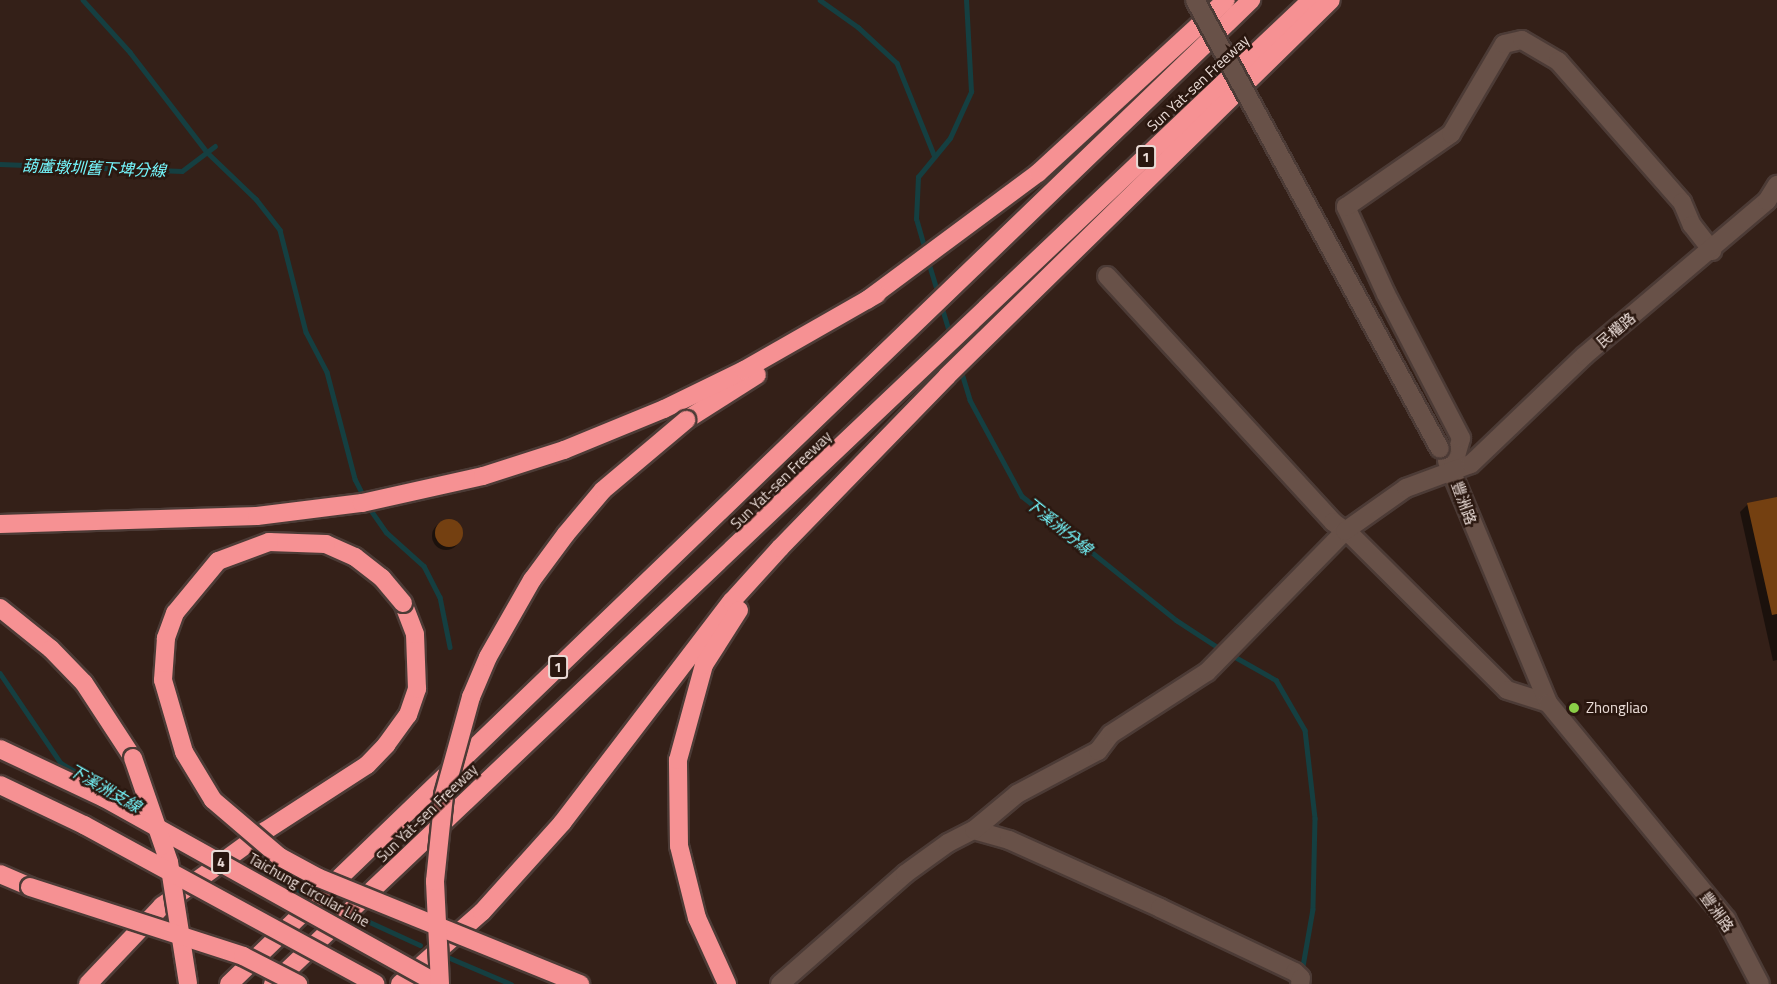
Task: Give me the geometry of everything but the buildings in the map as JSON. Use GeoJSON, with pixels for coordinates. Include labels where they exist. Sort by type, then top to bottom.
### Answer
{"type":"FeatureCollection","features":[{"type":"Feature","properties":{"kind":"highway"},"geometry":{"type":"LineString","coordinates":[[439,984],[435,899],[443,806],[457,743],[484,667],[532,580],[566,534],[603,490],[686,420],[753,371],[877,294],[950,242],[1038,172],[1226,0]]}},
{"type":"Feature","properties":{"kind":"highway","name":"Sun Yat-sen Freeway"},"geometry":{"type":"LineString","coordinates":[[229,984],[962,281],[1251,0]]}},
{"type":"Feature","properties":{"kind":"highway","name":"Sun Yat-sen Freeway"},"geometry":{"type":"LineString","coordinates":[[273,984],[1311,0]]}},
{"type":"Feature","properties":{"kind":"highway"},"geometry":{"type":"LineString","coordinates":[[400,984],[482,912],[562,823],[732,601],[780,549],[947,376],[1331,0]]}},
{"type":"Feature","properties":{"kind":"highway"},"geometry":{"type":"LineString","coordinates":[[0,524],[256,516],[362,503],[483,476],[572,447],[753,371]]}},
{"type":"Feature","properties":{"kind":"highway"},"geometry":{"type":"LineString","coordinates":[[88,984],[162,906],[265,831],[368,765],[386,746],[408,715],[417,689],[415,634],[403,603],[382,578],[356,557],[326,544],[269,542],[218,561],[175,614],[166,638],[163,680],[184,752],[213,800],[280,857],[319,878],[580,984]]}},
{"type":"Feature","properties":{"kind":"highway"},"geometry":{"type":"LineString","coordinates":[[727,984],[697,918],[679,846],[678,760],[704,664],[780,549]]}},
{"type":"Feature","properties":{"kind":"highway"},"geometry":{"type":"LineString","coordinates":[[0,608],[51,649],[84,683],[133,758],[169,862],[188,984]]}},
{"type":"Feature","properties":{"kind":"highway","name":"Taichung Circular Line"},"geometry":{"type":"LineString","coordinates":[[0,749],[104,798],[439,984]]}},
{"type":"Feature","properties":{"kind":"highway","name":"4"},"geometry":{"type":"LineString","coordinates":[[0,785],[84,825],[376,984]]}},
{"type":"Feature","properties":{"kind":"highway"},"geometry":{"type":"LineString","coordinates":[[0,874],[120,918],[243,956],[298,984]]}},
{"type":"Feature","properties":{"kind":"street","name":"豐洲路"},"geometry":{"type":"LineString","coordinates":[[1195,0],[1452,470],[1477,539],[1548,702],[1726,920],[1760,984]]}},
{"type":"Feature","properties":{"kind":"street"},"geometry":{"type":"LineString","coordinates":[[1452,470],[1461,438],[1386,294],[1346,207],[1451,134],[1503,44],[1522,40],[1558,61],[1682,202],[1692,225],[1712,250]]}},
{"type":"Feature","properties":{"kind":"street","name":"民權路"},"geometry":{"type":"LineString","coordinates":[[780,984],[905,874],[948,843],[974,830],[1017,794],[1098,751],[1111,734],[1207,672],[1228,654],[1345,531],[1406,488],[1471,464],[1584,356],[1712,250],[1767,201],[1777,185]]}},
{"type":"Feature","properties":{"kind":"street"},"geometry":{"type":"LineString","coordinates":[[1107,276],[1345,531],[1507,690],[1548,702]]}},
{"type":"Feature","properties":{"kind":"street"},"geometry":{"type":"LineString","coordinates":[[974,830],[1009,840],[1296,972],[1301,978],[1300,984]]}},
{"type":"Feature","properties":{"kind":"waterway"},"geometry":{"type":"LineString","coordinates":[[83,0],[130,52],[207,152],[256,199],[280,230],[306,332],[327,372],[355,479],[365,499]]}},
{"type":"Feature","properties":{"kind":"waterway"},"geometry":{"type":"LineString","coordinates":[[820,0],[858,27],[897,63],[935,157]]}},
{"type":"Feature","properties":{"kind":"waterway","name":"下溪洲分線"},"geometry":{"type":"LineString","coordinates":[[925,250],[916,219],[918,177],[950,138],[971,92],[966,0]]}},
{"type":"Feature","properties":{"kind":"waterway","name":"葫蘆墩圳舊下埤分線"},"geometry":{"type":"LineString","coordinates":[[0,164],[182,171],[215,146]]}},
{"type":"Feature","properties":{"kind":"waterway","name":"下溪洲分線"},"geometry":{"type":"LineString","coordinates":[[928,260],[939,296]]}},
{"type":"Feature","properties":{"kind":"waterway","name":"下溪洲分線"},"geometry":{"type":"LineString","coordinates":[[941,304],[951,336]]}},
{"type":"Feature","properties":{"kind":"waterway","name":"下溪洲分線"},"geometry":{"type":"LineString","coordinates":[[961,370],[970,400],[1022,496],[1176,620],[1222,650]]}},
{"type":"Feature","properties":{"kind":"waterway"},"geometry":{"type":"LineString","coordinates":[[368,506],[386,532],[424,566],[440,597],[450,647]]}},
{"type":"Feature","properties":{"kind":"waterway","name":"下溪洲分線"},"geometry":{"type":"LineString","coordinates":[[1230,654],[1276,680],[1305,730],[1315,818],[1313,909],[1302,972]]}},
{"type":"Feature","properties":{"kind":"waterway","name":"下溪洲支線"},"geometry":{"type":"LineString","coordinates":[[0,673],[61,763],[102,788]]}},
{"type":"Feature","properties":{"kind":"waterway","name":"下溪洲支線"},"geometry":{"type":"LineString","coordinates":[[240,864],[301,893]]}},
{"type":"Feature","properties":{"kind":"waterway","name":"下溪洲支線"},"geometry":{"type":"LineString","coordinates":[[361,918],[420,945]]}},
{"type":"Feature","properties":{"kind":"waterway","name":"下溪洲支線"},"geometry":{"type":"LineString","coordinates":[[443,955],[511,984]]}},
{"type":"Feature","properties":{"kind":"place","name":"Zhongliao"},"geometry":{"type":"Point","coordinates":[1574,708]}}]}
